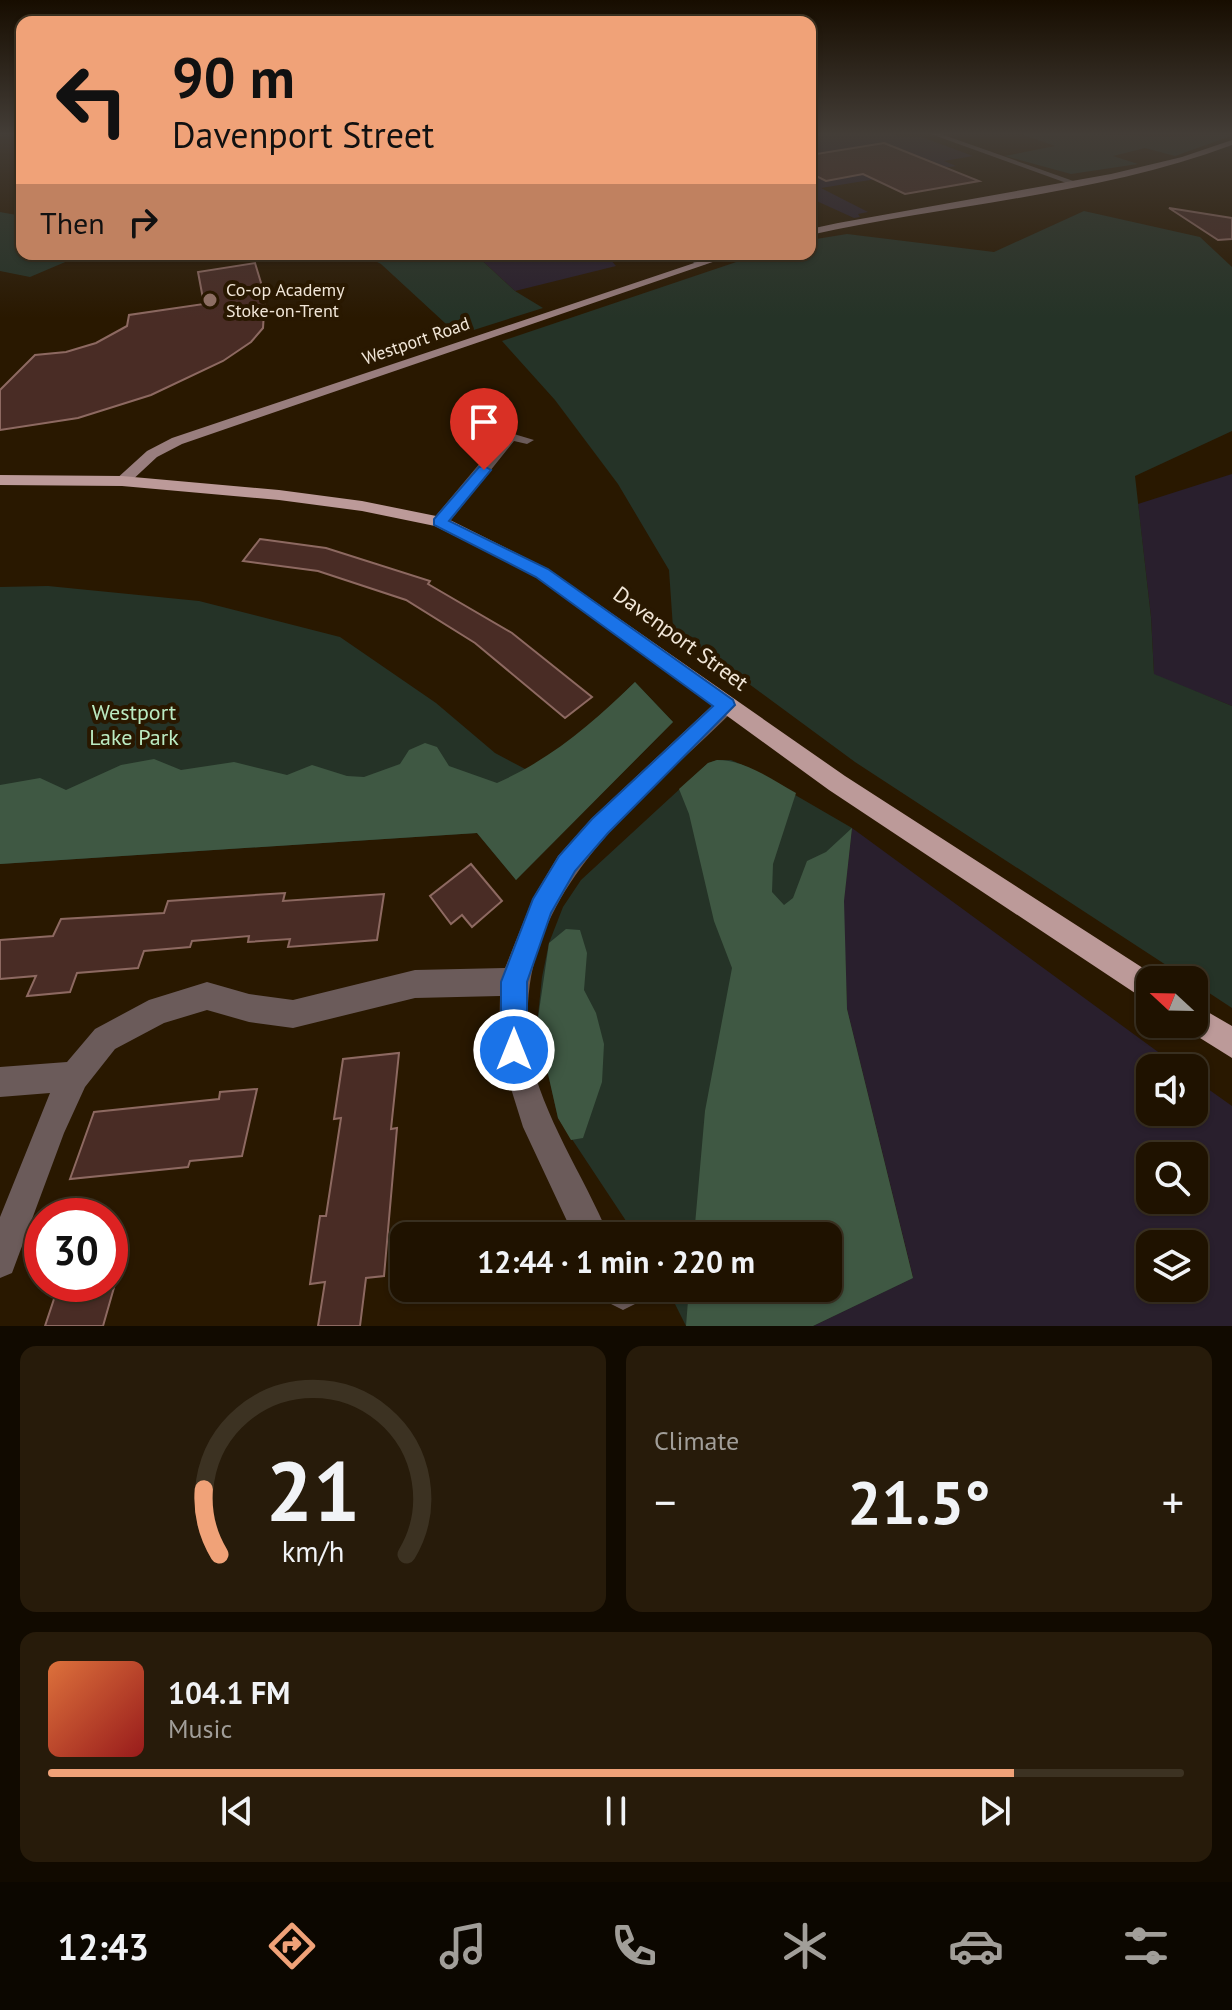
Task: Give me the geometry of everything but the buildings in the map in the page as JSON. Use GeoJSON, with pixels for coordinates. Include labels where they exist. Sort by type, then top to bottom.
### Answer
{"type":"FeatureCollection","features":[{"type":"Feature","properties":{"kind":"main road","name":"Davenport Street"},"geometry":{"type":"LineString","coordinates":[[0,480],[122,481],[279,495],[362,506],[440,522],[542,573],[837,783],[1136,980]]}},
{"type":"Feature","properties":{"kind":"main road"},"geometry":{"type":"LineString","coordinates":[[1208,1027],[1232,1043]]}},
{"type":"Feature","properties":{"kind":"street"},"geometry":{"type":"LineString","coordinates":[[816,231],[1006,195]]}},
{"type":"Feature","properties":{"kind":"street"},"geometry":{"type":"LineString","coordinates":[[697,260],[701,264]]}},
{"type":"Feature","properties":{"kind":"street","name":"Westport Road"},"geometry":{"type":"LineString","coordinates":[[122,481],[152,454],[177,441],[713,260]]}},
{"type":"Feature","properties":{"kind":"street"},"geometry":{"type":"LineString","coordinates":[[491,431],[527,440]]}},
{"type":"Feature","properties":{"kind":"street"},"geometry":{"type":"LineString","coordinates":[[440,522],[510,436]]}},
{"type":"Feature","properties":{"kind":"street"},"geometry":{"type":"LineString","coordinates":[[585,1222],[539,1127],[514,1050],[514,982],[542,907],[567,864],[600,826],[726,705]]}},
{"type":"Feature","properties":{"kind":"street"},"geometry":{"type":"LineString","coordinates":[[0,1261],[50,1128],[74,1076],[105,1039],[159,1010],[207,996],[249,1008],[293,1014],[415,984],[514,982]]}},
{"type":"Feature","properties":{"kind":"street"},"geometry":{"type":"LineString","coordinates":[[0,1082],[74,1076]]}},
{"type":"Feature","properties":{"kind":"shaded area"},"geometry":{"type":"Polygon","coordinates":[[[816,195],[834,195],[868,212],[854,218],[816,201],[816,195]]]}},
{"type":"Feature","properties":{"kind":"shaded area"},"geometry":{"type":"Polygon","coordinates":[[[481,260],[611,260],[616,266],[515,291],[481,260]]]}},
{"type":"Feature","properties":{"kind":"shaded area"},"geometry":{"type":"Polygon","coordinates":[[[1232,474],[1232,706],[1154,675],[1151,617],[1138,504],[1232,474]]]}},
{"type":"Feature","properties":{"kind":"shaded area"},"geometry":{"type":"Polygon","coordinates":[[[852,828],[1161,1054],[1136,1054],[1136,1126],[1208,1126],[1208,1089],[1232,1106],[1232,1326],[813,1326],[913,1277],[847,1009],[843,906],[852,828]]]}},
{"type":"Feature","properties":{"kind":"green space"},"geometry":{"type":"Polygon","coordinates":[[[1084,211],[1200,237],[1232,267],[1232,431],[1135,476],[1151,617],[1154,674],[1232,706],[1232,1008],[1208,992],[1208,966],[1168,966],[855,762],[673,628],[669,570],[618,484],[555,400],[502,341],[742,260],[816,260],[816,239],[847,234],[994,252],[1084,211]]]}},
{"type":"Feature","properties":{"kind":"green space"},"geometry":{"type":"Polygon","coordinates":[[[0,212],[16,215],[16,260],[70,260],[30,277],[0,271],[0,212]]]}},
{"type":"Feature","properties":{"kind":"green space"},"geometry":{"type":"Polygon","coordinates":[[[373,260],[481,260],[515,291],[543,308],[458,335],[373,260]]]}},
{"type":"Feature","properties":{"kind":"green space","name":"Westport Lake Park"},"geometry":{"type":"Polygon","coordinates":[[[48,586],[199,601],[340,637],[436,703],[495,753],[527,770],[587,729],[635,682],[673,722],[516,880],[477,833],[0,864],[0,587],[48,586]]]}},
{"type":"Feature","properties":{"kind":"green space"},"geometry":{"type":"Polygon","coordinates":[[[635,682],[673,722],[516,880],[477,833],[0,864],[0,785],[40,778],[66,790],[121,765],[154,759],[181,770],[234,762],[287,775],[312,765],[347,776],[364,777],[400,764],[409,750],[425,743],[437,747],[449,766],[497,783],[535,763],[570,739],[635,682]]]}},
{"type":"Feature","properties":{"kind":"green space"},"geometry":{"type":"Polygon","coordinates":[[[717,760],[738,763],[796,793],[773,864],[772,892],[784,905],[793,898],[807,861],[826,852],[852,828],[844,901],[847,1009],[913,1278],[813,1326],[686,1326],[688,1302],[842,1302],[842,1222],[695,1222],[705,1111],[732,968],[714,921],[689,814],[679,789],[708,763],[717,760]]]}},
{"type":"Feature","properties":{"kind":"green space"},"geometry":{"type":"Polygon","coordinates":[[[731,760],[747,767],[852,828],[843,906],[847,1009],[913,1278],[813,1326],[686,1326],[674,1302],[842,1302],[842,1222],[627,1222],[558,1118],[537,1025],[549,943],[563,907],[581,880],[708,763],[731,760]]]}},
{"type":"Feature","properties":{"kind":"green space"},"geometry":{"type":"Polygon","coordinates":[[[566,929],[580,930],[587,953],[584,990],[596,1013],[604,1044],[602,1082],[583,1138],[571,1140],[558,1118],[537,1025],[549,943],[566,929]]]}},
{"type":"Feature","properties":{"kind":"place","name":"Co-op Academy Stoke-on-Trent"},"geometry":{"type":"Point","coordinates":[210,300]}},
{"type":"Feature","properties":{"kind":"route"},"geometry":{"type":"LineString","coordinates":[[484,470],[440,522],[488,543],[542,573],[726,705],[600,826],[567,864],[542,907],[514,982],[514,1050]]}}]}
